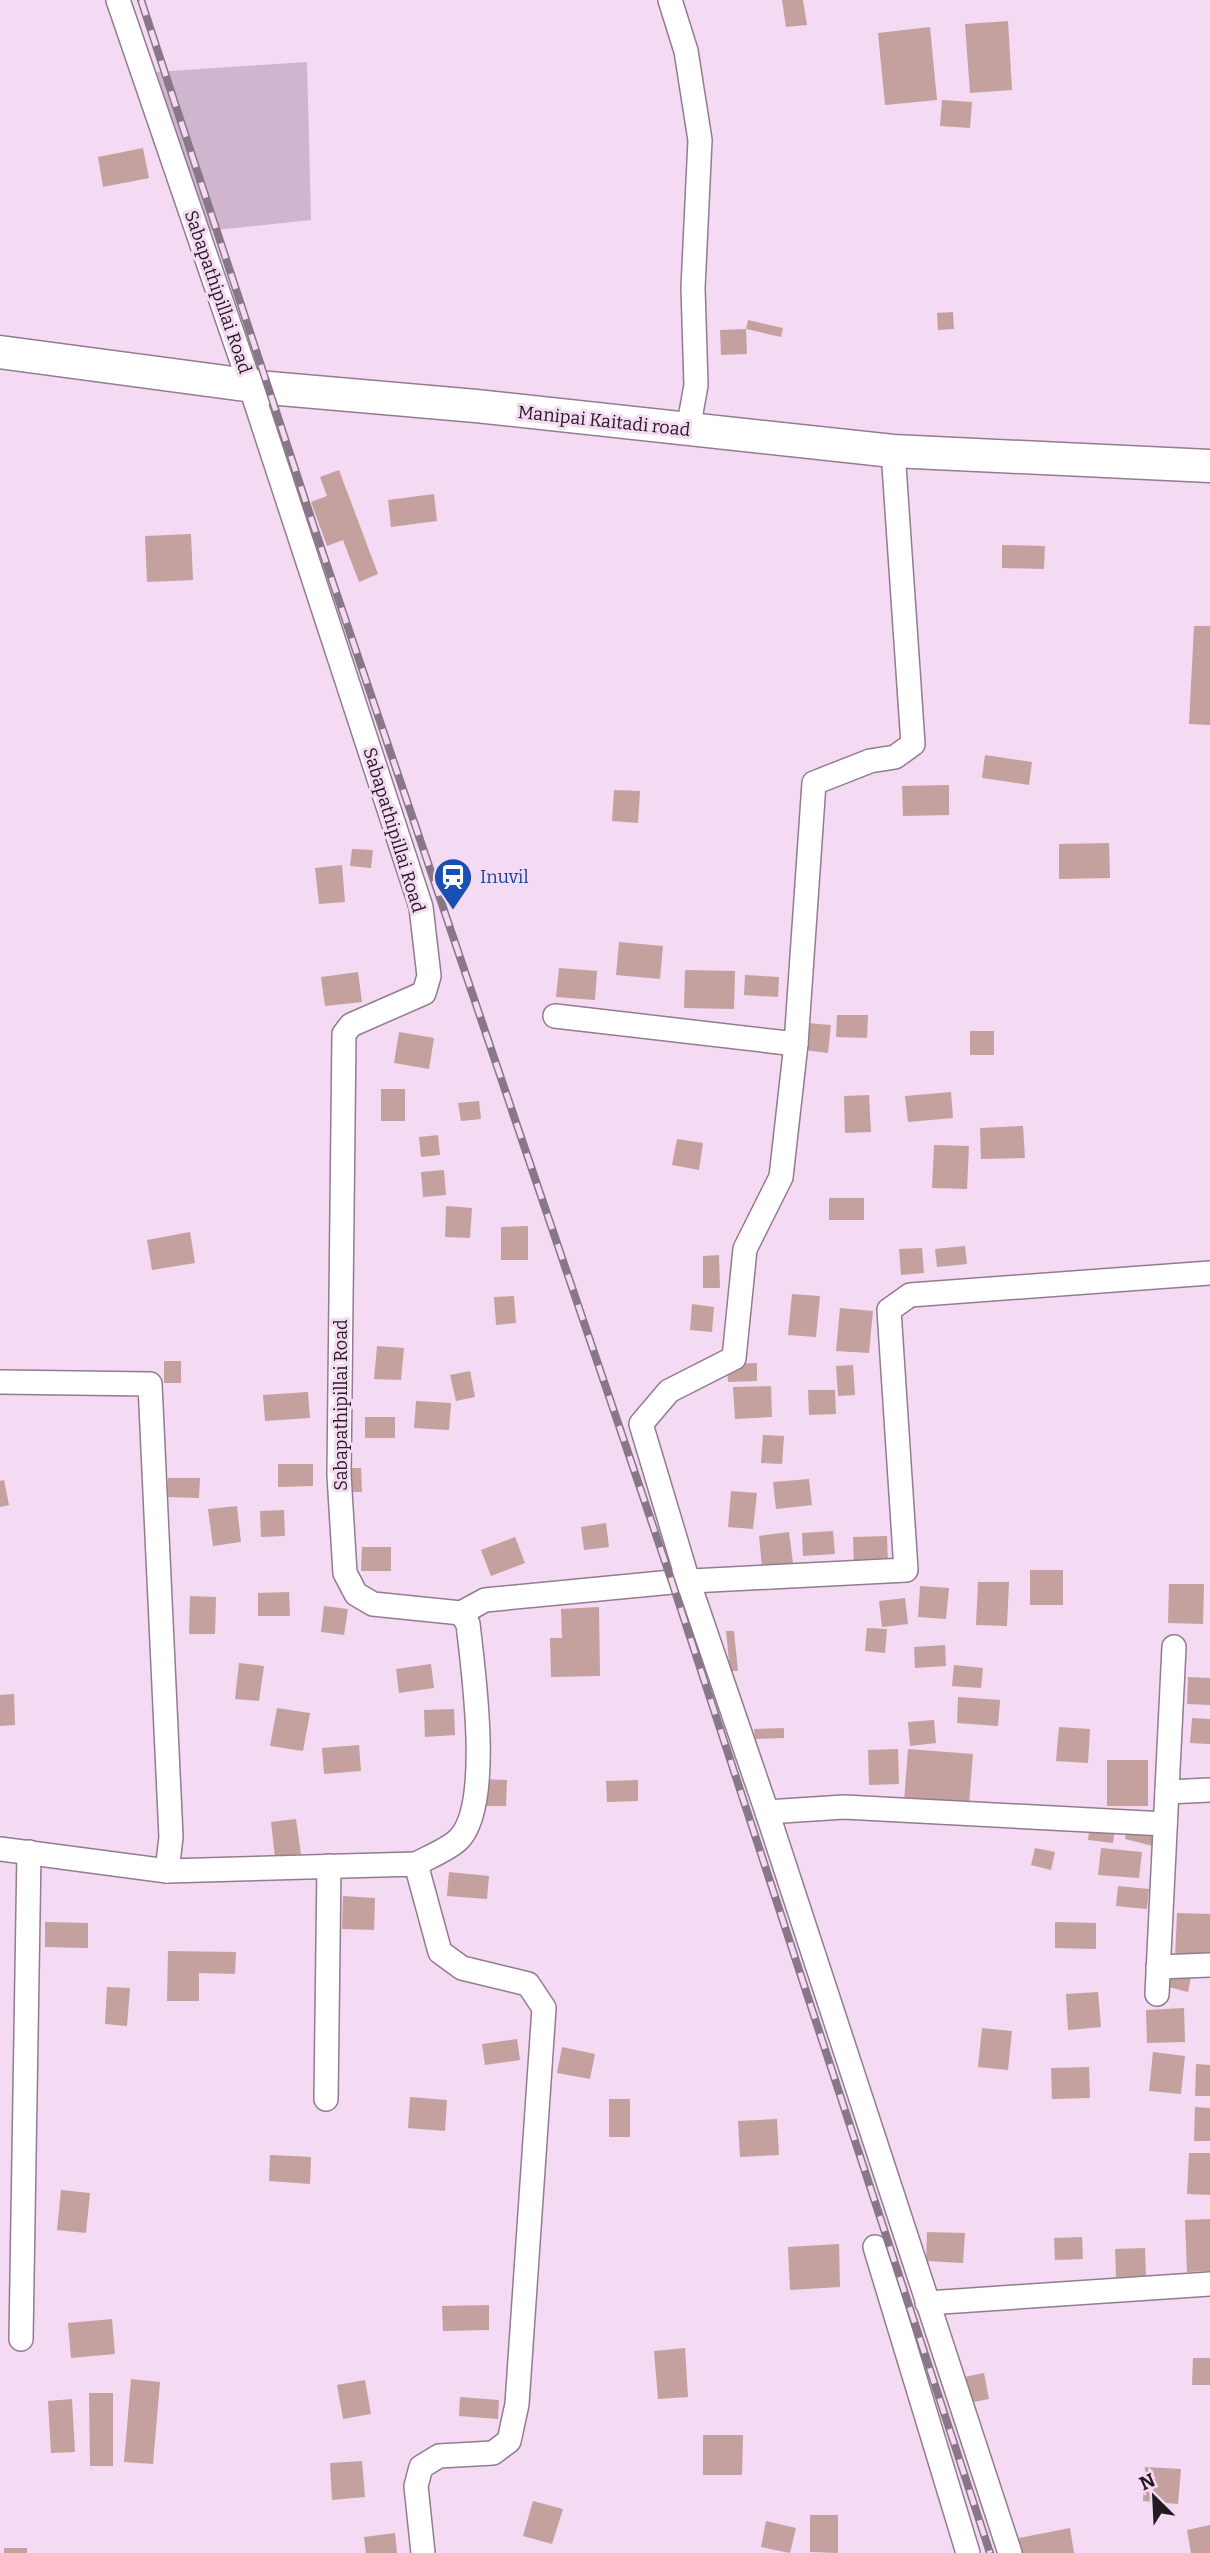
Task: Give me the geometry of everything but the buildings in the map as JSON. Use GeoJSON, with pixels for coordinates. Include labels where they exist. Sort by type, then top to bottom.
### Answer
{"type":"FeatureCollection","features":[{"type":"Feature","properties":{"kind":"main road","name":"Manipai Kaitadi road"},"geometry":{"type":"LineString","coordinates":[[0,352],[250,385],[893,451],[1210,466]]}},
{"type":"Feature","properties":{"kind":"street","name":"Sabapathipillai Road"},"geometry":{"type":"LineString","coordinates":[[118,0],[250,385],[421,907],[429,976],[424,993],[351,1026],[344,1034],[339,1475],[345,1573],[356,1594],[373,1604],[461,1613]]}},
{"type":"Feature","properties":{"kind":"street"},"geometry":{"type":"LineString","coordinates":[[670,0],[686,51],[700,140],[693,288],[696,385],[688,430]]}},
{"type":"Feature","properties":{"kind":"street"},"geometry":{"type":"LineString","coordinates":[[893,451],[913,744],[895,757],[870,761],[814,783],[796,1044],[781,1177],[745,1250],[734,1358],[669,1391],[641,1424],[688,1581],[767,1812],[1010,2553]]}},
{"type":"Feature","properties":{"kind":"street"},"geometry":{"type":"LineString","coordinates":[[555,1016],[796,1044]]}},
{"type":"Feature","properties":{"kind":"street"},"geometry":{"type":"LineString","coordinates":[[0,1849],[167,1871],[416,1864],[459,1839],[471,1812],[480,1744],[468,1624],[461,1613],[485,1600],[688,1581],[906,1570],[889,1310],[909,1295],[1210,1273]]}},
{"type":"Feature","properties":{"kind":"street"},"geometry":{"type":"LineString","coordinates":[[0,1382],[150,1384],[171,1837],[167,1871]]}},
{"type":"Feature","properties":{"kind":"street"},"geometry":{"type":"LineString","coordinates":[[1157,1994],[1174,1647]]}},
{"type":"Feature","properties":{"kind":"street"},"geometry":{"type":"LineString","coordinates":[[1167,1792],[1210,1790]]}},
{"type":"Feature","properties":{"kind":"street"},"geometry":{"type":"LineString","coordinates":[[767,1812],[844,1807],[1165,1824]]}},
{"type":"Feature","properties":{"kind":"street"},"geometry":{"type":"LineString","coordinates":[[21,2339],[29,1852]]}},
{"type":"Feature","properties":{"kind":"street"},"geometry":{"type":"LineString","coordinates":[[416,1864],[440,1952],[462,1968],[527,1984],[544,2008],[517,2404],[509,2441],[493,2453],[439,2456],[421,2467],[416,2486],[423,2553]]}},
{"type":"Feature","properties":{"kind":"street"},"geometry":{"type":"LineString","coordinates":[[326,2099],[329,1867]]}},
{"type":"Feature","properties":{"kind":"street"},"geometry":{"type":"LineString","coordinates":[[1158,1967],[1210,1965]]}},
{"type":"Feature","properties":{"kind":"street"},"geometry":{"type":"LineString","coordinates":[[875,2248],[968,2553]]}},
{"type":"Feature","properties":{"kind":"street"},"geometry":{"type":"LineString","coordinates":[[927,2303],[1210,2284]]}},
{"type":"Feature","properties":{"kind":"shaded area"},"geometry":{"type":"Polygon","coordinates":[[[307,62],[311,220],[207,231],[155,72],[307,62]]]}},
{"type":"Feature","properties":{"kind":"railway"},"geometry":{"type":"LineString","coordinates":[[141,0],[314,527],[672,1582],[990,2553]]}},
{"type":"Feature","properties":{"kind":"place","name":"Inuvil"},"geometry":{"type":"Point","coordinates":[453,911]}}]}
